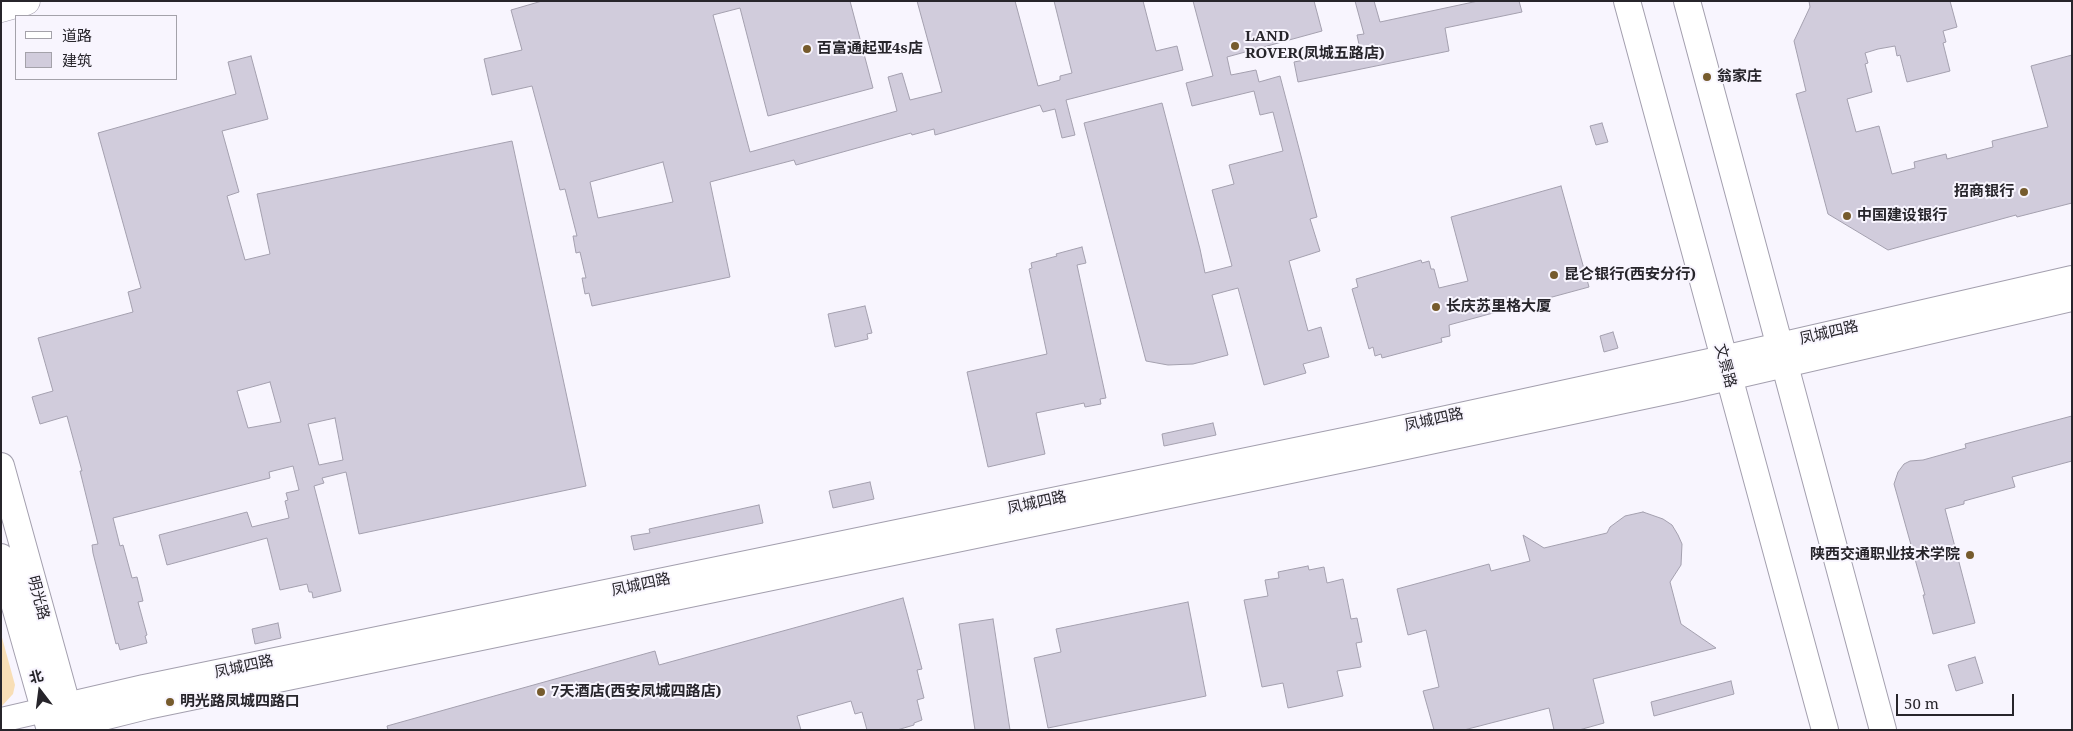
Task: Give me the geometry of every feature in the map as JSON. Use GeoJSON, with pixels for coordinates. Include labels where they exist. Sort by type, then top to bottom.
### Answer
{"type":"FeatureCollection","features":[{"type":"Feature","properties":{"kind":"main road"},"geometry":{"type":"LineString","coordinates":[[1,8],[26,1]]}},
{"type":"Feature","properties":{"kind":"main road","name":"文景路"},"geometry":{"type":"LineString","coordinates":[[1627,1],[1825,730]]}},
{"type":"Feature","properties":{"kind":"main road"},"geometry":{"type":"LineString","coordinates":[[1687,1],[1883,730]]}},
{"type":"Feature","properties":{"kind":"main road","name":"明光路"},"geometry":{"type":"LineString","coordinates":[[1,466],[60,721]]}},
{"type":"Feature","properties":{"kind":"main road","name":"明光路"},"geometry":{"type":"LineString","coordinates":[[1,557],[60,721]]}},
{"type":"Feature","properties":{"kind":"street","name":"凤城四路"},"geometry":{"type":"LineString","coordinates":[[1,720],[60,721],[1359,437],[1726,368],[2072,278]]}},
{"type":"Feature","properties":{"kind":"street","name":"凤城四路"},"geometry":{"type":"LineString","coordinates":[[1783,354],[2072,299]]}},
{"type":"Feature","properties":{"kind":"shaded area"},"geometry":{"type":"Polygon","coordinates":[[[1,634],[15,685],[13,694],[1,707],[1,634]]]}},
{"type":"Feature","properties":{"kind":"building"},"geometry":{"type":"Polygon","coordinates":[[[542,1],[850,1],[873,88],[768,116],[740,8],[713,15],[750,152],[897,111],[888,77],[902,73],[910,100],[942,92],[917,1],[1015,1],[1038,86],[1060,80],[1060,76],[1072,73],[1054,1],[1143,1],[1156,51],[1177,46],[1183,70],[1066,100],[1075,135],[1062,138],[1055,109],[1043,112],[1040,105],[935,135],[934,129],[912,135],[911,133],[796,165],[794,160],[710,182],[730,277],[592,306],[589,293],[585,294],[582,278],[586,278],[580,252],[576,253],[573,236],[577,236],[565,189],[560,190],[532,86],[492,95],[484,59],[522,50],[511,10],[542,1]],[[663,162],[590,182],[598,218],[673,202],[663,162]]]}},
{"type":"Feature","properties":{"kind":"building"},"geometry":{"type":"Polygon","coordinates":[[[1193,1],[1314,1],[1322,31],[1227,57],[1231,75],[1256,70],[1259,82],[1280,76],[1317,217],[1310,219],[1320,251],[1289,261],[1308,331],[1321,327],[1329,357],[1303,364],[1306,373],[1264,385],[1238,288],[1212,295],[1228,355],[1193,364],[1168,365],[1146,361],[1084,123],[1162,103],[1205,273],[1232,266],[1212,190],[1234,184],[1229,165],[1283,151],[1273,112],[1260,115],[1254,91],[1192,106],[1186,83],[1213,76],[1193,1]]]}},
{"type":"Feature","properties":{"kind":"building"},"geometry":{"type":"Polygon","coordinates":[[[1355,1],[1374,1],[1380,22],[1478,1],[1519,1],[1522,12],[1445,28],[1449,51],[1298,82],[1294,62],[1360,49],[1357,35],[1364,34],[1355,1]]]}},
{"type":"Feature","properties":{"kind":"building"},"geometry":{"type":"Polygon","coordinates":[[[1809,1],[1950,1],[1957,27],[1943,31],[1946,42],[1943,43],[1950,71],[1907,82],[1900,55],[1897,56],[1895,46],[1878,49],[1865,53],[1868,63],[1865,64],[1872,92],[1847,99],[1856,132],[1879,126],[1892,174],[1915,168],[1914,162],[1946,154],[1947,159],[1993,147],[1992,141],[2048,127],[2031,66],[2072,55],[2072,203],[2017,217],[2016,215],[1888,250],[1828,214],[1796,94],[1806,91],[1794,41],[1810,7],[1809,1]]]}},
{"type":"Feature","properties":{"kind":"building"},"geometry":{"type":"Polygon","coordinates":[[[251,56],[268,119],[222,131],[239,192],[227,196],[245,260],[270,254],[257,194],[512,141],[586,486],[359,534],[346,472],[322,478],[324,483],[314,486],[341,591],[313,598],[307,584],[280,590],[267,538],[167,565],[159,535],[247,512],[252,527],[289,518],[285,501],[288,500],[286,493],[299,490],[293,466],[269,472],[270,478],[113,518],[120,546],[123,545],[132,578],[137,577],[143,601],[138,602],[147,635],[145,636],[147,643],[120,650],[118,643],[116,644],[93,553],[92,545],[98,544],[80,471],[82,471],[67,416],[40,424],[32,397],[53,391],[38,338],[133,312],[128,292],[141,288],[98,133],[236,94],[228,62],[251,56]],[[270,382],[237,391],[248,428],[281,422],[270,382]],[[335,418],[308,424],[319,465],[343,460],[335,418]]]}},
{"type":"Feature","properties":{"kind":"building"},"geometry":{"type":"Polygon","coordinates":[[[1602,123],[1608,142],[1596,145],[1590,126],[1602,123]]]}},
{"type":"Feature","properties":{"kind":"building","name":"长庆苏里格大厦"},"geometry":{"type":"Polygon","coordinates":[[[1561,186],[1589,287],[1449,325],[1450,336],[1441,338],[1442,342],[1382,358],[1381,354],[1375,356],[1373,347],[1369,349],[1352,289],[1358,287],[1356,279],[1421,260],[1422,263],[1429,261],[1431,269],[1434,269],[1439,288],[1468,281],[1451,217],[1561,186]]]}},
{"type":"Feature","properties":{"kind":"building"},"geometry":{"type":"Polygon","coordinates":[[[1082,247],[1086,263],[1077,265],[1106,398],[1100,399],[1101,404],[1085,407],[1084,403],[1036,413],[1045,454],[988,467],[967,372],[1047,354],[1029,269],[1032,268],[1031,263],[1082,247]]]}},
{"type":"Feature","properties":{"kind":"building"},"geometry":{"type":"Polygon","coordinates":[[[865,306],[872,333],[867,334],[868,339],[835,347],[828,314],[865,306]]]}},
{"type":"Feature","properties":{"kind":"building"},"geometry":{"type":"Polygon","coordinates":[[[1613,332],[1618,348],[1604,352],[1600,336],[1613,332]]]}},
{"type":"Feature","properties":{"kind":"building"},"geometry":{"type":"Polygon","coordinates":[[[2072,416],[2072,461],[2012,477],[2015,487],[1964,501],[1964,504],[1945,509],[1975,623],[1933,634],[1923,595],[1925,595],[1894,484],[1898,472],[1904,464],[1910,461],[1923,460],[1966,448],[1965,444],[2072,416]]]}},
{"type":"Feature","properties":{"kind":"building"},"geometry":{"type":"Polygon","coordinates":[[[1213,423],[1216,435],[1164,446],[1162,434],[1213,423]]]}},
{"type":"Feature","properties":{"kind":"building"},"geometry":{"type":"Polygon","coordinates":[[[870,482],[874,499],[833,508],[829,491],[870,482]]]}},
{"type":"Feature","properties":{"kind":"building"},"geometry":{"type":"Polygon","coordinates":[[[759,505],[763,523],[634,550],[631,536],[650,533],[649,529],[759,505]]]}},
{"type":"Feature","properties":{"kind":"building"},"geometry":{"type":"Polygon","coordinates":[[[1643,512],[1663,519],[1672,525],[1678,535],[1682,544],[1681,565],[1670,582],[1681,624],[1716,648],[1593,679],[1604,723],[1579,730],[1554,730],[1549,708],[1464,730],[1434,730],[1423,691],[1439,687],[1426,630],[1408,635],[1397,589],[1489,564],[1491,571],[1530,561],[1523,535],[1544,548],[1607,533],[1610,527],[1625,516],[1643,512]]]}},
{"type":"Feature","properties":{"kind":"building"},"geometry":{"type":"Polygon","coordinates":[[[1308,566],[1309,570],[1324,567],[1327,583],[1343,579],[1351,619],[1357,618],[1362,642],[1356,643],[1361,667],[1337,671],[1343,696],[1288,708],[1283,683],[1262,687],[1244,600],[1268,596],[1265,580],[1279,578],[1278,572],[1308,566]]]}},
{"type":"Feature","properties":{"kind":"building"},"geometry":{"type":"Polygon","coordinates":[[[903,598],[922,669],[917,670],[924,698],[917,700],[922,720],[914,723],[914,725],[897,730],[867,730],[862,712],[855,714],[851,701],[797,716],[801,730],[388,730],[387,726],[655,651],[659,665],[903,598]]]}},
{"type":"Feature","properties":{"kind":"building"},"geometry":{"type":"Polygon","coordinates":[[[1188,602],[1206,696],[1048,728],[1034,658],[1061,652],[1056,629],[1188,602]]]}},
{"type":"Feature","properties":{"kind":"building"},"geometry":{"type":"Polygon","coordinates":[[[993,619],[1010,730],[975,730],[959,624],[993,619]]]}},
{"type":"Feature","properties":{"kind":"building"},"geometry":{"type":"Polygon","coordinates":[[[278,623],[281,638],[255,644],[252,629],[278,623]]]}},
{"type":"Feature","properties":{"kind":"building"},"geometry":{"type":"Polygon","coordinates":[[[1975,657],[1983,683],[1956,691],[1948,665],[1975,657]]]}},
{"type":"Feature","properties":{"kind":"building"},"geometry":{"type":"Polygon","coordinates":[[[1731,681],[1734,694],[1654,716],[1651,702],[1731,681]]]}},
{"type":"Feature","properties":{"kind":"place","name":"LAND ROVER(凤城五路店)"},"geometry":{"type":"Point","coordinates":[1235,46]}},
{"type":"Feature","properties":{"kind":"place","name":"百富通起亚4s店"},"geometry":{"type":"Point","coordinates":[807,49]}},
{"type":"Feature","properties":{"kind":"place","name":"翁家庄"},"geometry":{"type":"Point","coordinates":[1707,77]}},
{"type":"Feature","properties":{"kind":"place","name":"招商银行"},"geometry":{"type":"Point","coordinates":[2024,192]}},
{"type":"Feature","properties":{"kind":"place","name":"中国建设银行"},"geometry":{"type":"Point","coordinates":[1847,216]}},
{"type":"Feature","properties":{"kind":"place","name":"昆仑银行(西安分行)"},"geometry":{"type":"Point","coordinates":[1554,275]}},
{"type":"Feature","properties":{"kind":"place","name":"长庆苏里格大厦"},"geometry":{"type":"Point","coordinates":[1436,307]}},
{"type":"Feature","properties":{"kind":"place","name":"陕西交通职业技术学院"},"geometry":{"type":"Point","coordinates":[1970,555]}},
{"type":"Feature","properties":{"kind":"place","name":"7天酒店(西安凤城四路店)"},"geometry":{"type":"Point","coordinates":[541,692]}},
{"type":"Feature","properties":{"kind":"place","name":"明光路凤城四路口"},"geometry":{"type":"Point","coordinates":[170,702]}}]}
